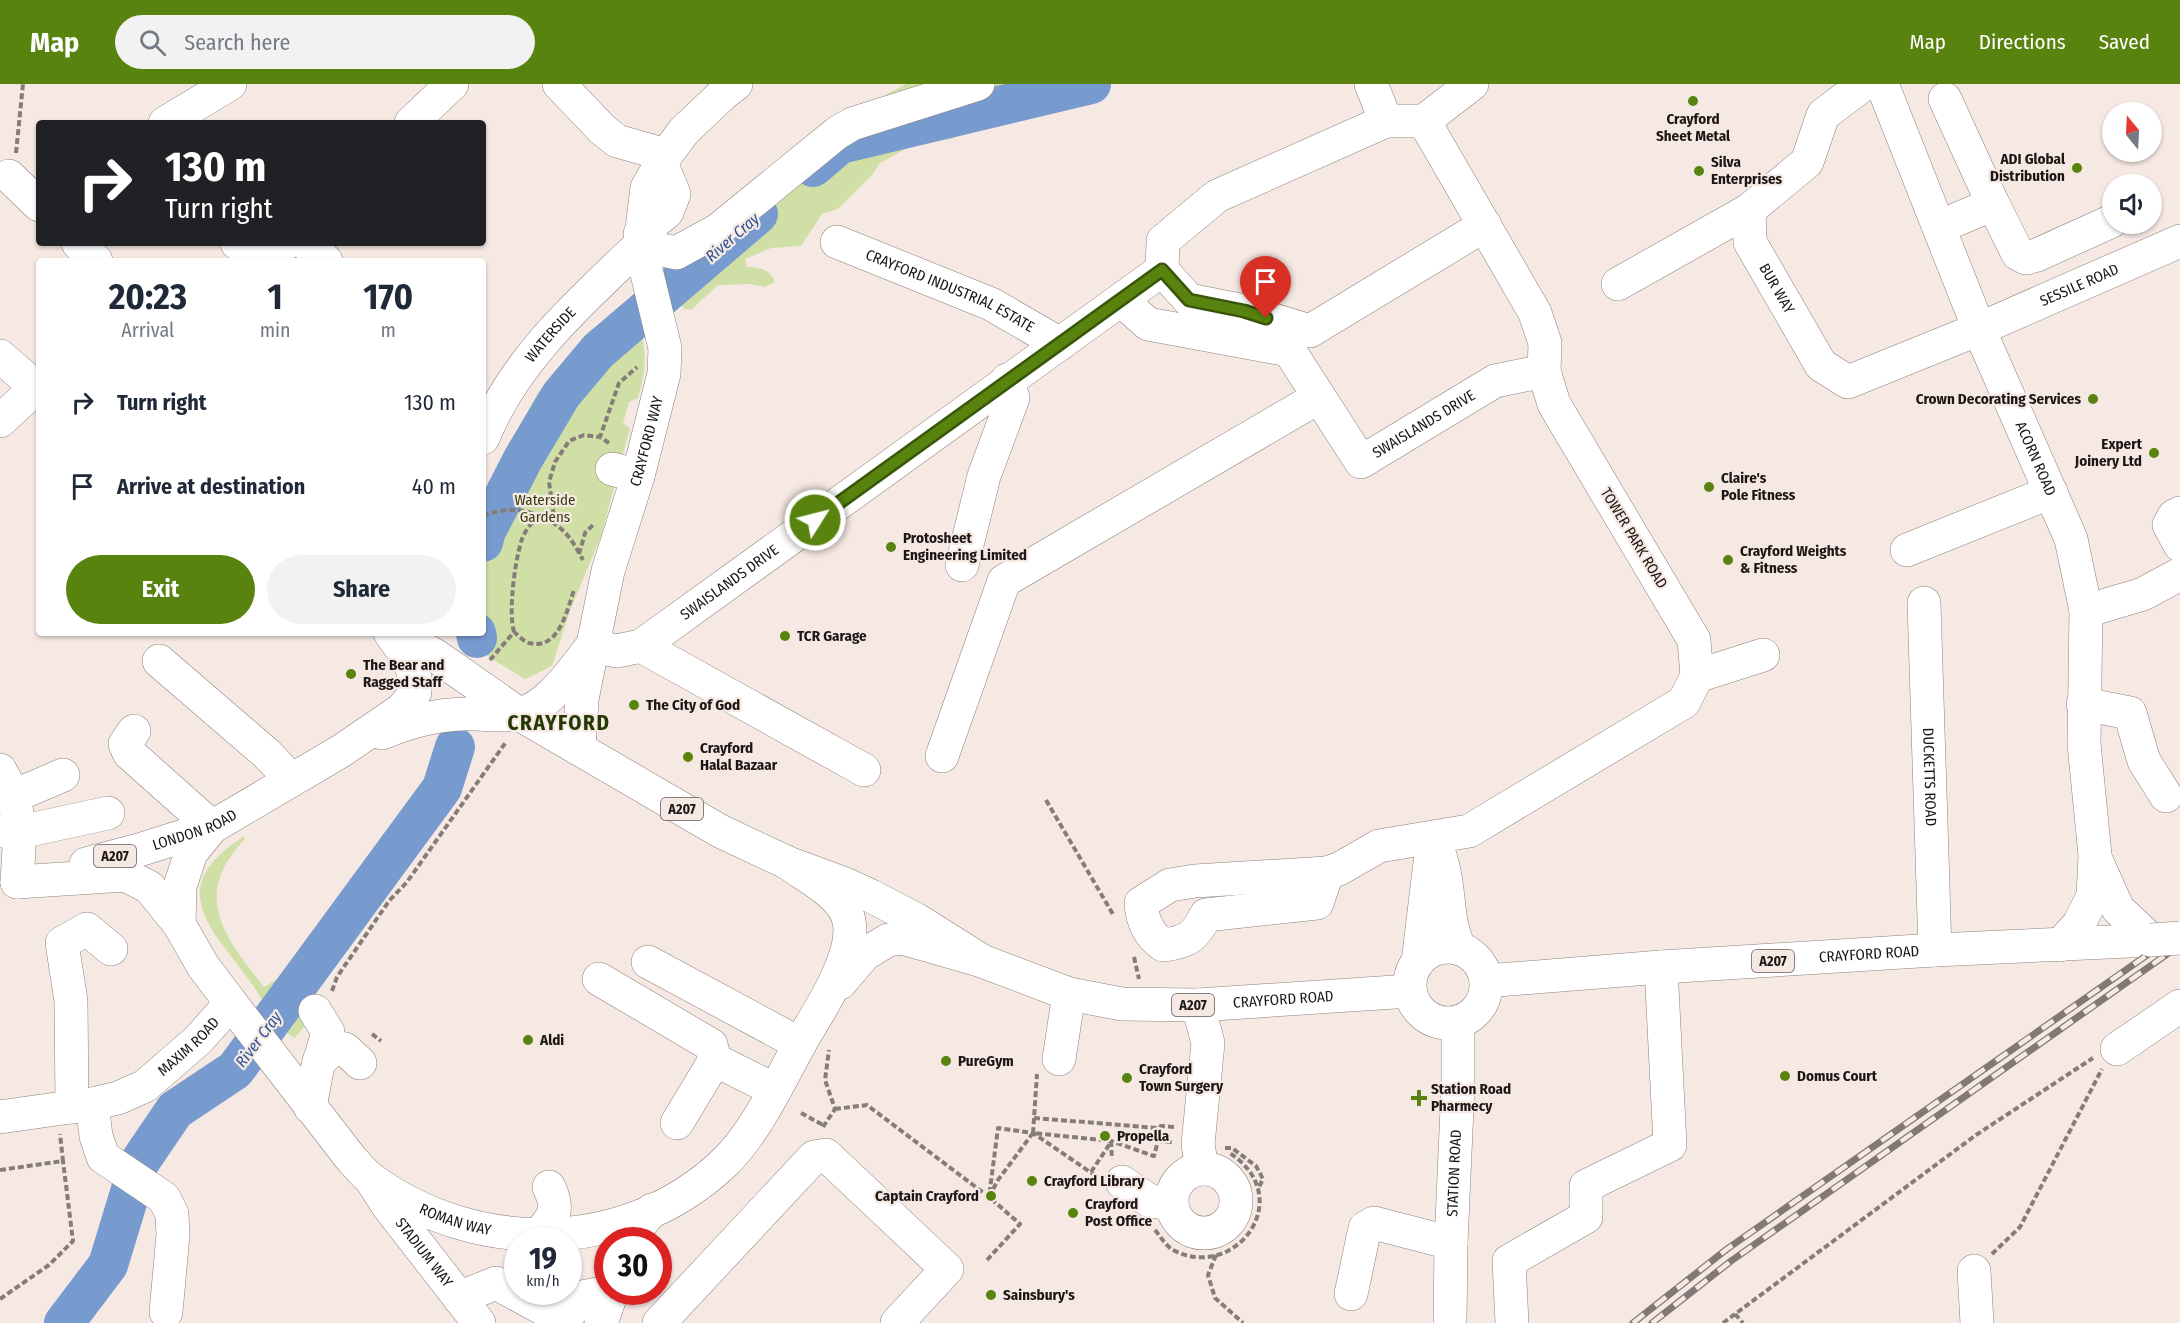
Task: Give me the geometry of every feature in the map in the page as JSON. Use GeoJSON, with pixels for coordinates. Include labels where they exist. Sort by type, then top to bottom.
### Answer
{"type":"FeatureCollection","features":[{"type":"Feature","properties":{"kind":"main road"},"geometry":{"type":"LineString","coordinates":[[170,120],[230,84]]}},
{"type":"Feature","properties":{"kind":"main road"},"geometry":{"type":"LineString","coordinates":[[414,120],[452,84]]}},
{"type":"Feature","properties":{"kind":"main road"},"geometry":{"type":"LineString","coordinates":[[560,84],[589,117],[617,141],[663,159]]}},
{"type":"Feature","properties":{"kind":"main road","name":"CRAYFORD WAY"},"geometry":{"type":"LineString","coordinates":[[579,749],[582,699],[625,472],[664,374],[665,348],[640,240],[647,188],[663,159],[684,131],[736,84]]}},
{"type":"Feature","properties":{"kind":"main road"},"geometry":{"type":"LineString","coordinates":[[640,240],[676,253],[718,230],[844,129],[978,84]]}},
{"type":"Feature","properties":{"kind":"main road"},"geometry":{"type":"LineString","coordinates":[[1371,84],[1386,121]]}},
{"type":"Feature","properties":{"kind":"main road"},"geometry":{"type":"LineString","coordinates":[[1472,84],[1424,121],[1386,121],[1218,196],[1163,242],[1162,270],[1189,300],[1244,311],[1310,331],[1485,225]]}},
{"type":"Feature","properties":{"kind":"main road"},"geometry":{"type":"LineString","coordinates":[[1618,284],[1749,210],[1807,162],[1823,115],[1864,84]]}},
{"type":"Feature","properties":{"kind":"main road","name":"ACORN ROAD"},"geometry":{"type":"LineString","coordinates":[[1882,84],[1979,329],[2071,539],[2086,610],[2083,704],[2084,744],[2095,855],[2093,896],[2079,924],[2060,945]]}},
{"type":"Feature","properties":{"kind":"main road"},"geometry":{"type":"LineString","coordinates":[[1945,99],[2018,254],[2026,258],[2037,255],[2102,225]]}},
{"type":"Feature","properties":{"kind":"main road","name":"TOWER PARK ROAD"},"geometry":{"type":"LineString","coordinates":[[1424,121],[1535,314],[1545,343],[1544,371],[1554,404],[1694,640],[1697,676]]}},
{"type":"Feature","properties":{"kind":"main road"},"geometry":{"type":"LineString","coordinates":[[16,172],[36,202]]}},
{"type":"Feature","properties":{"kind":"main road"},"geometry":{"type":"LineString","coordinates":[[1939,227],[1993,204]]}},
{"type":"Feature","properties":{"kind":"main road","name":"BUR WAY"},"geometry":{"type":"LineString","coordinates":[[1749,210],[1750,242],[1821,365],[1848,382],[1979,329]]}},
{"type":"Feature","properties":{"kind":"main road","name":"WATERSIDE"},"geometry":{"type":"LineString","coordinates":[[486,424],[534,352],[640,240]]}},
{"type":"Feature","properties":{"kind":"main road","name":"SESSILE ROAD"},"geometry":{"type":"LineString","coordinates":[[1979,329],[2180,241]]}},
{"type":"Feature","properties":{"kind":"main road","name":"CRAYFORD INDUSTRIAL ESTATE"},"geometry":{"type":"LineString","coordinates":[[837,242],[992,304],[1060,344]]}},
{"type":"Feature","properties":{"kind":"main road"},"geometry":{"type":"LineString","coordinates":[[81,246],[93,258]]}},
{"type":"Feature","properties":{"kind":"main road"},"geometry":{"type":"LineString","coordinates":[[242,246],[260,258]]}},
{"type":"Feature","properties":{"kind":"main road"},"geometry":{"type":"LineString","coordinates":[[268,258],[282,246]]}},
{"type":"Feature","properties":{"kind":"main road"},"geometry":{"type":"LineString","coordinates":[[308,246],[322,258]]}},
{"type":"Feature","properties":{"kind":"main road","name":"SWAISLANDS DRIVE"},"geometry":{"type":"LineString","coordinates":[[592,646],[616,651],[641,646],[1162,270]]}},
{"type":"Feature","properties":{"kind":"main road","name":"SWAISLANDS DRIVE"},"geometry":{"type":"LineString","coordinates":[[1121,300],[1148,324],[1289,350],[1361,462],[1495,381],[1544,371]]}},
{"type":"Feature","properties":{"kind":"main road"},"geometry":{"type":"LineString","coordinates":[[0,356],[36,387]]}},
{"type":"Feature","properties":{"kind":"main road"},"geometry":{"type":"LineString","coordinates":[[962,565],[984,476],[1013,398],[1007,380]]}},
{"type":"Feature","properties":{"kind":"main road"},"geometry":{"type":"LineString","coordinates":[[0,422],[36,391]]}},
{"type":"Feature","properties":{"kind":"main road"},"geometry":{"type":"LineString","coordinates":[[942,756],[1004,581],[1319,397]]}},
{"type":"Feature","properties":{"kind":"main road"},"geometry":{"type":"LineString","coordinates":[[1907,550],[2051,492]]}},
{"type":"Feature","properties":{"kind":"main road"},"geometry":{"type":"LineString","coordinates":[[2180,513],[2174,516],[2169,525],[2180,545]]}},
{"type":"Feature","properties":{"kind":"main road"},"geometry":{"type":"LineString","coordinates":[[2086,610],[2143,594],[2180,574]]}},
{"type":"Feature","properties":{"kind":"main road","name":"DUCKETTS ROAD"},"geometry":{"type":"LineString","coordinates":[[1924,603],[1935,950]]}},
{"type":"Feature","properties":{"kind":"main road","name":"LONDON ROAD"},"geometry":{"type":"LineString","coordinates":[[8,884],[139,850],[212,827],[341,751],[400,710],[415,692],[415,678],[410,659],[392,636]]}},
{"type":"Feature","properties":{"kind":"main road","name":"CRAYFORD ROAD"},"geometry":{"type":"LineString","coordinates":[[401,636],[436,656],[513,728],[579,749],[720,831],[788,863],[845,884],[909,915],[982,961]]}},
{"type":"Feature","properties":{"kind":"main road","name":"CRAYFORD WAY"},"geometry":{"type":"LineString","coordinates":[[513,728],[553,693],[592,646]]}},
{"type":"Feature","properties":{"kind":"main road"},"geometry":{"type":"LineString","coordinates":[[641,646],[864,770]]}},
{"type":"Feature","properties":{"kind":"main road"},"geometry":{"type":"LineString","coordinates":[[1320,873],[1317,903],[1192,915],[1168,931],[1158,933],[1136,919],[1170,885],[1194,881],[1320,873],[1339,869],[1379,846],[1469,831],[1684,702],[1697,676],[1763,655]]}},
{"type":"Feature","properties":{"kind":"main road"},"geometry":{"type":"LineString","coordinates":[[159,661],[267,754],[292,780]]}},
{"type":"Feature","properties":{"kind":"main road"},"geometry":{"type":"LineString","coordinates":[[2083,704],[2130,712],[2144,761],[2166,796]]}},
{"type":"Feature","properties":{"kind":"main road","name":"LONDON ROAD"},"geometry":{"type":"LineString","coordinates":[[341,751],[407,722],[461,714],[513,728]]}},
{"type":"Feature","properties":{"kind":"main road"},"geometry":{"type":"LineString","coordinates":[[134,731],[125,744],[129,753],[212,827]]}},
{"type":"Feature","properties":{"kind":"main road"},"geometry":{"type":"LineString","coordinates":[[8,884],[10,831],[7,783],[63,775]]}},
{"type":"Feature","properties":{"kind":"main road"},"geometry":{"type":"LineString","coordinates":[[10,831],[108,813]]}},
{"type":"Feature","properties":{"kind":"main road","name":"A207"},"geometry":{"type":"LineString","coordinates":[[179,924],[180,886],[191,853],[212,827]]}},
{"type":"Feature","properties":{"kind":"main road"},"geometry":{"type":"LineString","coordinates":[[1433,838],[1444,867],[1452,934],[1460,949],[1473,956],[1482,967],[1486,981],[1485,994],[1479,1006],[1470,1016],[1458,1022],[1442,1023],[1427,1017],[1416,1006],[1414,976],[1433,838]]}},
{"type":"Feature","properties":{"kind":"main road","name":"ACORN ROAD"},"geometry":{"type":"LineString","coordinates":[[2095,855],[2110,895],[2118,909],[2165,939]]}},
{"type":"Feature","properties":{"kind":"main road","name":"CRAYFORD ROAD"},"geometry":{"type":"LineString","coordinates":[[788,863],[832,895],[844,908],[850,922]]}},
{"type":"Feature","properties":{"kind":"main road","name":"ROMAN WAY"},"geometry":{"type":"LineString","coordinates":[[8,884],[125,875],[149,887],[179,924],[203,966],[310,1107],[349,1156],[370,1178],[422,1209],[468,1226],[504,1231]]}},
{"type":"Feature","properties":{"kind":"main road","name":"ROMAN WAY"},"geometry":{"type":"LineString","coordinates":[[582,1233],[616,1224],[686,1194],[724,1164],[746,1137],[775,1090],[815,1042],[849,940],[850,922]]}},
{"type":"Feature","properties":{"kind":"main road"},"geometry":{"type":"LineString","coordinates":[[111,949],[87,929],[60,929],[71,1001],[74,1107],[96,1136],[103,1156],[164,1198],[172,1214],[173,1235],[166,1312]]}},
{"type":"Feature","properties":{"kind":"main road","name":"CRAYFORD ROAD"},"geometry":{"type":"LineString","coordinates":[[888,940],[902,938],[982,961],[1069,994],[1122,1004],[1198,1005],[1414,976],[1430,951],[1444,947],[1460,949]]}},
{"type":"Feature","properties":{"kind":"main road","name":"CRAYFORD ROAD"},"geometry":{"type":"LineString","coordinates":[[1486,981],[1661,967],[1935,950],[2165,939]]}},
{"type":"Feature","properties":{"kind":"main road","name":"ROMAN WAY"},"geometry":{"type":"LineString","coordinates":[[829,995],[865,954],[888,940]]}},
{"type":"Feature","properties":{"kind":"main road"},"geometry":{"type":"LineString","coordinates":[[648,962],[815,1042]]}},
{"type":"Feature","properties":{"kind":"main road"},"geometry":{"type":"LineString","coordinates":[[1512,1323],[1509,1261],[1586,1217],[1586,1186],[1670,1145],[1661,967]]}},
{"type":"Feature","properties":{"kind":"main road"},"geometry":{"type":"LineString","coordinates":[[599,979],[711,1045],[715,1060],[677,1123]]}},
{"type":"Feature","properties":{"kind":"main road"},"geometry":{"type":"LineString","coordinates":[[1059,1059],[1069,994]]}},
{"type":"Feature","properties":{"kind":"main road"},"geometry":{"type":"LineString","coordinates":[[1164,1217],[1177,1185],[1183,1177],[1192,1172],[1193,1147],[1208,1043],[1198,1005]]}},
{"type":"Feature","properties":{"kind":"main road"},"geometry":{"type":"LineString","coordinates":[[2117,1049],[2180,1006]]}},
{"type":"Feature","properties":{"kind":"main road","name":"MAXIM ROAD"},"geometry":{"type":"LineString","coordinates":[[0,1117],[74,1107],[118,1098],[145,1086],[235,1008]]}},
{"type":"Feature","properties":{"kind":"main road"},"geometry":{"type":"LineString","coordinates":[[310,1107],[328,1032],[317,1014]]}},
{"type":"Feature","properties":{"kind":"main road","name":"STATION ROAD"},"geometry":{"type":"LineString","coordinates":[[1447,1319],[1458,1085],[1458,1022]]}},
{"type":"Feature","properties":{"kind":"main road"},"geometry":{"type":"LineString","coordinates":[[320,1061],[336,1047],[345,1049],[360,1062]]}},
{"type":"Feature","properties":{"kind":"main road"},"geometry":{"type":"LineString","coordinates":[[715,1060],[775,1090]]}},
{"type":"Feature","properties":{"kind":"main road"},"geometry":{"type":"LineString","coordinates":[[1110,1180],[1150,1201],[1164,1217],[1180,1222],[1187,1228],[1207,1233],[1216,1231],[1225,1226],[1235,1209],[1234,1189],[1228,1180],[1212,1170],[1193,1147]]}},
{"type":"Feature","properties":{"kind":"main road"},"geometry":{"type":"LineString","coordinates":[[659,1323],[814,1157],[826,1155],[947,1269],[897,1323]]}},
{"type":"Feature","properties":{"kind":"main road","name":"STADIUM WAY"},"geometry":{"type":"LineString","coordinates":[[370,1178],[388,1206],[469,1310]]}},
{"type":"Feature","properties":{"kind":"main road"},"geometry":{"type":"LineString","coordinates":[[545,1227],[551,1220],[556,1202],[549,1187]]}},
{"type":"Feature","properties":{"kind":"main road"},"geometry":{"type":"LineString","coordinates":[[638,1227],[652,1210]]}},
{"type":"Feature","properties":{"kind":"main road"},"geometry":{"type":"LineString","coordinates":[[1351,1294],[1365,1228],[1374,1223],[1451,1243]]}},
{"type":"Feature","properties":{"kind":"main road"},"geometry":{"type":"LineString","coordinates":[[1974,1271],[1977,1323]]}},
{"type":"Feature","properties":{"kind":"main road"},"geometry":{"type":"LineString","coordinates":[[469,1310],[496,1283],[563,1321],[582,1297],[594,1295]]}},
{"type":"Feature","properties":{"kind":"main road"},"geometry":{"type":"LineString","coordinates":[[601,1323],[606,1305]]}},
{"type":"Feature","properties":{"kind":"path"},"geometry":{"type":"LineString","coordinates":[[16,172],[24,84]]}},
{"type":"Feature","properties":{"kind":"path"},"geometry":{"type":"LineString","coordinates":[[555,524],[549,482],[555,462],[568,441],[584,435],[600,437]]}},
{"type":"Feature","properties":{"kind":"path"},"geometry":{"type":"LineString","coordinates":[[486,515],[506,509],[526,511],[555,524],[568,536],[583,560],[582,570]]}},
{"type":"Feature","properties":{"kind":"path"},"geometry":{"type":"LineString","coordinates":[[538,515],[523,538],[512,594],[511,623],[514,632],[529,643],[553,644]]}},
{"type":"Feature","properties":{"kind":"path"},"geometry":{"type":"LineString","coordinates":[[547,642],[558,632],[578,580]]}},
{"type":"Feature","properties":{"kind":"path"},"geometry":{"type":"LineString","coordinates":[[483,660],[492,660],[514,632]]}},
{"type":"Feature","properties":{"kind":"path"},"geometry":{"type":"LineString","coordinates":[[317,1014],[327,1004],[337,976],[389,902],[407,882],[513,728]]}},
{"type":"Feature","properties":{"kind":"path"},"geometry":{"type":"LineString","coordinates":[[1046,800],[1136,919],[1139,980]]}},
{"type":"Feature","properties":{"kind":"path"},"geometry":{"type":"LineString","coordinates":[[815,1042],[835,1109]]}},
{"type":"Feature","properties":{"kind":"path"},"geometry":{"type":"LineString","coordinates":[[1974,1271],[2020,1227],[2103,1068],[2117,1049]]}},
{"type":"Feature","properties":{"kind":"path"},"geometry":{"type":"LineString","coordinates":[[1723,1323],[1976,1135],[2105,1051],[2117,1049]]}},
{"type":"Feature","properties":{"kind":"path"},"geometry":{"type":"LineString","coordinates":[[835,1109],[867,1105],[989,1197],[1020,1224],[987,1260]]}},
{"type":"Feature","properties":{"kind":"path"},"geometry":{"type":"LineString","coordinates":[[0,1299],[49,1265],[73,1241],[63,1161],[74,1107]]}},
{"type":"Feature","properties":{"kind":"path"},"geometry":{"type":"LineString","coordinates":[[818,1131],[825,1125],[835,1109]]}},
{"type":"Feature","properties":{"kind":"path"},"geometry":{"type":"LineString","coordinates":[[801,1113],[825,1125]]}},
{"type":"Feature","properties":{"kind":"path"},"geometry":{"type":"LineString","coordinates":[[1034,1118],[1158,1128],[1161,1126],[1193,1147]]}},
{"type":"Feature","properties":{"kind":"path"},"geometry":{"type":"LineString","coordinates":[[989,1197],[998,1128],[1111,1141],[1154,1156],[1158,1141],[1227,1152],[1246,1165],[1259,1187],[1260,1203],[1256,1220],[1248,1234],[1237,1246],[1216,1255],[1193,1257],[1172,1250],[1164,1217]]}},
{"type":"Feature","properties":{"kind":"path"},"geometry":{"type":"LineString","coordinates":[[989,1197],[998,1180],[1033,1133]]}},
{"type":"Feature","properties":{"kind":"path"},"geometry":{"type":"LineString","coordinates":[[1033,1133],[1091,1172],[1110,1180]]}},
{"type":"Feature","properties":{"kind":"path"},"geometry":{"type":"LineString","coordinates":[[1091,1172],[1111,1141]]}},
{"type":"Feature","properties":{"kind":"path"},"geometry":{"type":"LineString","coordinates":[[1232,1148],[1256,1166],[1263,1179],[1259,1187]]}},
{"type":"Feature","properties":{"kind":"path"},"geometry":{"type":"LineString","coordinates":[[0,1170],[63,1161]]}},
{"type":"Feature","properties":{"kind":"path"},"geometry":{"type":"LineString","coordinates":[[1216,1255],[1208,1275],[1215,1298],[1243,1323]]}},
{"type":"Feature","properties":{"kind":"path"},"geometry":{"type":"LineString","coordinates":[[1735,1314],[1743,1323]]}},
{"type":"Feature","properties":{"kind":"green space"},"geometry":{"type":"Polygon","coordinates":[[[906,84],[1108,84],[1089,99],[1056,111],[1021,114],[950,139],[915,144],[880,163],[872,175],[838,209],[822,214],[801,246],[771,248],[745,259],[747,267],[767,271],[775,282],[765,287],[749,284],[718,285],[691,310],[685,309],[677,301],[678,271],[689,253],[760,198],[791,192],[796,179],[868,105],[906,84]]]}},
{"type":"Feature","properties":{"kind":"green space","name":"Waterside Gardens"},"geometry":{"type":"Polygon","coordinates":[[[632,299],[644,348],[642,383],[638,398],[629,402],[623,423],[630,428],[601,536],[570,611],[552,666],[525,679],[454,636],[486,636],[486,490],[537,394],[551,377],[554,379],[562,369],[560,366],[588,332],[632,299]]]}},
{"type":"Feature","properties":{"kind":"green space"},"geometry":{"type":"Polygon","coordinates":[[[243,837],[245,839],[229,860],[220,879],[217,897],[219,915],[226,933],[264,987],[279,978],[312,1017],[295,1038],[283,1029],[271,1014],[211,927],[202,909],[200,892],[205,874],[219,856],[243,837]]]}},
{"type":"Feature","properties":{"kind":"waterway","name":"River Cray"},"geometry":{"type":"LineString","coordinates":[[813,167],[840,144],[1091,84]]}},
{"type":"Feature","properties":{"kind":"waterway","name":"River Cray"},"geometry":{"type":"LineString","coordinates":[[486,531],[523,459],[561,395],[598,351],[758,214]]}},
{"type":"Feature","properties":{"kind":"waterway","name":"River Cray"},"geometry":{"type":"LineString","coordinates":[[64,1323],[108,1265],[139,1163],[175,1110],[235,1070],[442,788],[455,747]]}},
{"type":"Feature","properties":{"kind":"railway"},"geometry":{"type":"LineString","coordinates":[[1633,1323],[1727,1249],[2180,932]]}},
{"type":"Feature","properties":{"kind":"railway"},"geometry":{"type":"LineString","coordinates":[[1652,1323],[1731,1261],[2180,945]]}},
{"type":"Feature","properties":{"kind":"place","name":"Crayford Sheet Metal"},"geometry":{"type":"Point","coordinates":[1693,101]}},
{"type":"Feature","properties":{"kind":"place","name":"ADI Global Distribution"},"geometry":{"type":"Point","coordinates":[2077,168]}},
{"type":"Feature","properties":{"kind":"place","name":"Silva Enterprises"},"geometry":{"type":"Point","coordinates":[1699,171]}},
{"type":"Feature","properties":{"kind":"place","name":"Crown Decorating Services"},"geometry":{"type":"Point","coordinates":[2093,399]}},
{"type":"Feature","properties":{"kind":"place","name":"Expert Joinery Ltd"},"geometry":{"type":"Point","coordinates":[2154,453]}},
{"type":"Feature","properties":{"kind":"place","name":"Claire's Pole Fitness"},"geometry":{"type":"Point","coordinates":[1709,487]}},
{"type":"Feature","properties":{"kind":"place","name":"Protosheet Engineering Limited"},"geometry":{"type":"Point","coordinates":[891,547]}},
{"type":"Feature","properties":{"kind":"place","name":"Crayford Weights & Fitness"},"geometry":{"type":"Point","coordinates":[1728,560]}},
{"type":"Feature","properties":{"kind":"place","name":"TCR Garage"},"geometry":{"type":"Point","coordinates":[785,636]}},
{"type":"Feature","properties":{"kind":"place","name":"The Bear and Ragged Staff"},"geometry":{"type":"Point","coordinates":[351,674]}},
{"type":"Feature","properties":{"kind":"place","name":"The City of God"},"geometry":{"type":"Point","coordinates":[634,705]}},
{"type":"Feature","properties":{"kind":"place","name":"Crayford Halal Bazaar"},"geometry":{"type":"Point","coordinates":[688,757]}},
{"type":"Feature","properties":{"kind":"place","name":"Aldi"},"geometry":{"type":"Point","coordinates":[528,1040]}},
{"type":"Feature","properties":{"kind":"place","name":"PureGym"},"geometry":{"type":"Point","coordinates":[946,1061]}},
{"type":"Feature","properties":{"kind":"place","name":"Domus Court"},"geometry":{"type":"Point","coordinates":[1785,1076]}},
{"type":"Feature","properties":{"kind":"place","name":"Crayford Town Surgery"},"geometry":{"type":"Point","coordinates":[1127,1078]}},
{"type":"Feature","properties":{"kind":"place","name":"Station Road Pharmecy"},"geometry":{"type":"Point","coordinates":[1419,1098]}},
{"type":"Feature","properties":{"kind":"place","name":"Propella"},"geometry":{"type":"Point","coordinates":[1105,1136]}},
{"type":"Feature","properties":{"kind":"place","name":"Crayford Library"},"geometry":{"type":"Point","coordinates":[1032,1181]}},
{"type":"Feature","properties":{"kind":"place","name":"Captain Crayford"},"geometry":{"type":"Point","coordinates":[991,1196]}},
{"type":"Feature","properties":{"kind":"place","name":"Crayford Post Office"},"geometry":{"type":"Point","coordinates":[1073,1213]}},
{"type":"Feature","properties":{"kind":"place","name":"Sainsbury's"},"geometry":{"type":"Point","coordinates":[991,1295]}},
{"type":"Feature","properties":{"kind":"district","name":"CRAYFORD"},"geometry":{"type":"Point","coordinates":[559,723]}},
{"type":"Feature","properties":{"kind":"route"},"geometry":{"type":"LineString","coordinates":[[815,520],[1162,270],[1189,300],[1244,311],[1266,318]]}}]}
